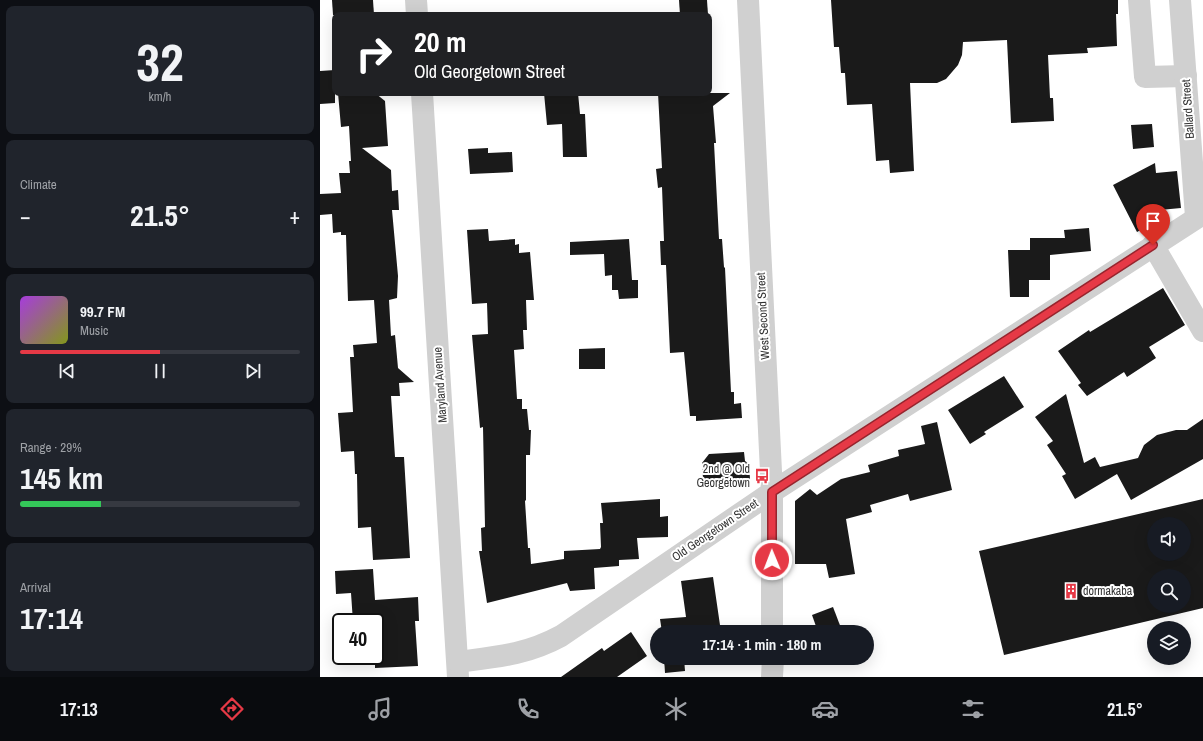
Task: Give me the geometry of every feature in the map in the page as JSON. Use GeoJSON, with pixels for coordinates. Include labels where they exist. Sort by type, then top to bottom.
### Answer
{"type":"FeatureCollection","features":[{"type":"Feature","properties":{"kind":"street"},"geometry":{"type":"LineString","coordinates":[[416,0],[417,12]]}},
{"type":"Feature","properties":{"kind":"street","name":"West Second Street"},"geometry":{"type":"LineString","coordinates":[[748,0],[772,492],[772,625]]}},
{"type":"Feature","properties":{"kind":"street"},"geometry":{"type":"LineString","coordinates":[[1139,0],[1145,77],[1186,76]]}},
{"type":"Feature","properties":{"kind":"street","name":"Ballard Street"},"geometry":{"type":"LineString","coordinates":[[1180,0],[1200,216]]}},
{"type":"Feature","properties":{"kind":"street","name":"Maryland Avenue"},"geometry":{"type":"LineString","coordinates":[[422,96],[458,670]]}},
{"type":"Feature","properties":{"kind":"street","name":"Old Georgetown Street"},"geometry":{"type":"LineString","coordinates":[[458,670],[522,653],[544,645],[561,636],[772,492],[1200,216]]}},
{"type":"Feature","properties":{"kind":"street"},"geometry":{"type":"LineString","coordinates":[[1153,245],[1203,331]]}},
{"type":"Feature","properties":{"kind":"street"},"geometry":{"type":"LineString","coordinates":[[772,677],[773,665]]}},
{"type":"Feature","properties":{"kind":"building"},"geometry":{"type":"Polygon","coordinates":[[[332,0],[373,0],[374,12],[333,12],[332,0]]]}},
{"type":"Feature","properties":{"kind":"building"},"geometry":{"type":"Polygon","coordinates":[[[679,0],[707,0],[708,12],[680,12],[679,0]]]}},
{"type":"Feature","properties":{"kind":"building"},"geometry":{"type":"Polygon","coordinates":[[[831,0],[1118,0],[1118,14],[1116,14],[1117,46],[1087,48],[1088,53],[1048,55],[1050,98],[1053,98],[1054,121],[1011,123],[1007,40],[963,42],[962,55],[958,65],[946,79],[937,83],[910,83],[914,171],[890,173],[889,160],[876,161],[872,104],[847,105],[845,73],[841,73],[839,47],[834,47],[831,0]]]}},
{"type":"Feature","properties":{"kind":"building"},"geometry":{"type":"Polygon","coordinates":[[[332,70],[332,96],[335,96],[335,103],[320,104],[320,71],[332,70]]]}},
{"type":"Feature","properties":{"kind":"building"},"geometry":{"type":"Polygon","coordinates":[[[712,93],[730,93],[713,106],[716,143],[714,143],[719,239],[722,239],[725,268],[731,392],[734,392],[734,404],[741,403],[742,418],[696,421],[696,416],[690,416],[684,352],[670,353],[666,265],[661,265],[660,241],[664,241],[662,187],[658,188],[656,169],[662,168],[658,96],[712,96],[712,93]]]}},
{"type":"Feature","properties":{"kind":"building"},"geometry":{"type":"Polygon","coordinates":[[[338,96],[379,96],[385,101],[388,146],[362,148],[391,170],[392,191],[398,190],[399,210],[392,210],[398,276],[397,298],[389,300],[391,336],[395,335],[398,368],[414,382],[399,383],[400,396],[391,396],[395,457],[404,457],[410,558],[373,560],[371,527],[358,528],[357,474],[355,474],[354,451],[341,452],[338,413],[353,412],[350,357],[354,357],[353,345],[377,343],[374,300],[348,301],[346,235],[341,235],[341,232],[333,233],[332,214],[320,215],[320,194],[341,193],[339,173],[350,173],[349,161],[351,161],[349,126],[341,127],[338,96]]]}},
{"type":"Feature","properties":{"kind":"building"},"geometry":{"type":"Polygon","coordinates":[[[544,96],[578,96],[580,114],[585,114],[587,157],[563,157],[562,124],[547,125],[544,96]]]}},
{"type":"Feature","properties":{"kind":"building"},"geometry":{"type":"Polygon","coordinates":[[[1152,124],[1154,147],[1133,149],[1131,125],[1152,124]]]}},
{"type":"Feature","properties":{"kind":"building"},"geometry":{"type":"Polygon","coordinates":[[[488,148],[488,153],[512,152],[513,172],[470,174],[468,149],[488,148]]]}},
{"type":"Feature","properties":{"kind":"building"},"geometry":{"type":"Polygon","coordinates":[[[1155,163],[1156,173],[1177,171],[1181,208],[1149,211],[1155,222],[1137,232],[1113,185],[1155,163]]]}},
{"type":"Feature","properties":{"kind":"building"},"geometry":{"type":"Polygon","coordinates":[[[1089,228],[1091,251],[1050,255],[1050,280],[1029,280],[1029,297],[1010,297],[1008,250],[1030,250],[1030,238],[1065,238],[1064,230],[1089,228]]]}},
{"type":"Feature","properties":{"kind":"building"},"geometry":{"type":"Polygon","coordinates":[[[488,229],[489,241],[515,239],[515,245],[519,244],[519,253],[530,252],[534,300],[526,300],[527,330],[523,330],[524,349],[514,350],[517,399],[522,399],[522,409],[527,409],[529,430],[531,430],[530,455],[526,455],[525,501],[528,548],[530,548],[531,564],[564,559],[564,551],[600,549],[600,523],[603,523],[601,503],[660,499],[660,517],[668,516],[668,537],[637,538],[639,559],[619,560],[619,566],[594,568],[595,589],[570,591],[567,583],[487,603],[479,551],[482,551],[481,528],[485,527],[483,427],[480,428],[472,335],[488,334],[487,303],[472,304],[467,230],[488,229]]]}},
{"type":"Feature","properties":{"kind":"building"},"geometry":{"type":"Polygon","coordinates":[[[629,239],[632,280],[638,280],[638,298],[619,299],[618,290],[612,290],[612,275],[605,276],[604,254],[570,255],[570,242],[629,239]]]}},
{"type":"Feature","properties":{"kind":"building"},"geometry":{"type":"Polygon","coordinates":[[[1163,288],[1185,325],[1149,347],[1156,358],[1127,377],[1124,372],[1087,396],[1078,385],[1081,383],[1058,351],[1089,330],[1090,332],[1163,288]]]}},
{"type":"Feature","properties":{"kind":"building"},"geometry":{"type":"Polygon","coordinates":[[[605,348],[605,369],[579,369],[579,349],[605,348]]]}},
{"type":"Feature","properties":{"kind":"building"},"geometry":{"type":"Polygon","coordinates":[[[1004,376],[1024,407],[984,432],[986,434],[970,444],[948,410],[1004,376]]]}},
{"type":"Feature","properties":{"kind":"building"},"geometry":{"type":"Polygon","coordinates":[[[1066,394],[1084,463],[1095,457],[1100,467],[1138,458],[1144,445],[1157,435],[1176,430],[1187,430],[1203,419],[1203,459],[1131,500],[1117,474],[1075,499],[1062,476],[1066,474],[1047,445],[1053,441],[1035,417],[1066,394]]]}},
{"type":"Feature","properties":{"kind":"building"},"geometry":{"type":"Polygon","coordinates":[[[937,422],[952,490],[910,501],[908,494],[870,505],[872,512],[846,519],[855,574],[829,578],[826,564],[795,564],[795,501],[810,489],[817,495],[841,479],[870,472],[868,465],[899,456],[898,450],[925,444],[921,426],[937,422]]]}},
{"type":"Feature","properties":{"kind":"building"},"geometry":{"type":"Polygon","coordinates":[[[744,452],[745,461],[749,464],[750,479],[734,480],[731,484],[725,485],[717,479],[703,479],[702,463],[709,454],[744,452]]]}},
{"type":"Feature","properties":{"kind":"building","name":"dormakaba"},"geometry":{"type":"Polygon","coordinates":[[[1203,499],[1203,608],[1191,611],[1191,569],[1147,569],[1147,613],[1182,613],[1004,655],[979,551],[1203,499]]]}},
{"type":"Feature","properties":{"kind":"building"},"geometry":{"type":"Polygon","coordinates":[[[373,569],[375,600],[418,597],[419,621],[415,621],[418,666],[375,668],[375,665],[384,665],[384,613],[352,613],[351,593],[336,594],[335,571],[373,569]]]}},
{"type":"Feature","properties":{"kind":"building"},"geometry":{"type":"Polygon","coordinates":[[[713,577],[720,625],[661,625],[660,619],[686,617],[681,581],[713,577]]]}},
{"type":"Feature","properties":{"kind":"building"},"geometry":{"type":"Polygon","coordinates":[[[833,607],[840,625],[816,625],[812,615],[833,607]]]}},
{"type":"Feature","properties":{"kind":"building"},"geometry":{"type":"Polygon","coordinates":[[[631,632],[647,656],[617,677],[561,677],[602,648],[604,651],[631,632]]]}},
{"type":"Feature","properties":{"kind":"building"},"geometry":{"type":"Polygon","coordinates":[[[664,665],[685,665],[685,671],[665,673],[664,665]]]}},
{"type":"Feature","properties":{"kind":"place","name":"2nd @ Old Georgetown"},"geometry":{"type":"Point","coordinates":[762,476]}},
{"type":"Feature","properties":{"kind":"place","name":"dormakaba"},"geometry":{"type":"Point","coordinates":[1071,591]}},
{"type":"Feature","properties":{"kind":"route"},"geometry":{"type":"LineString","coordinates":[[772,560],[772,492],[1153,245]]}}]}
